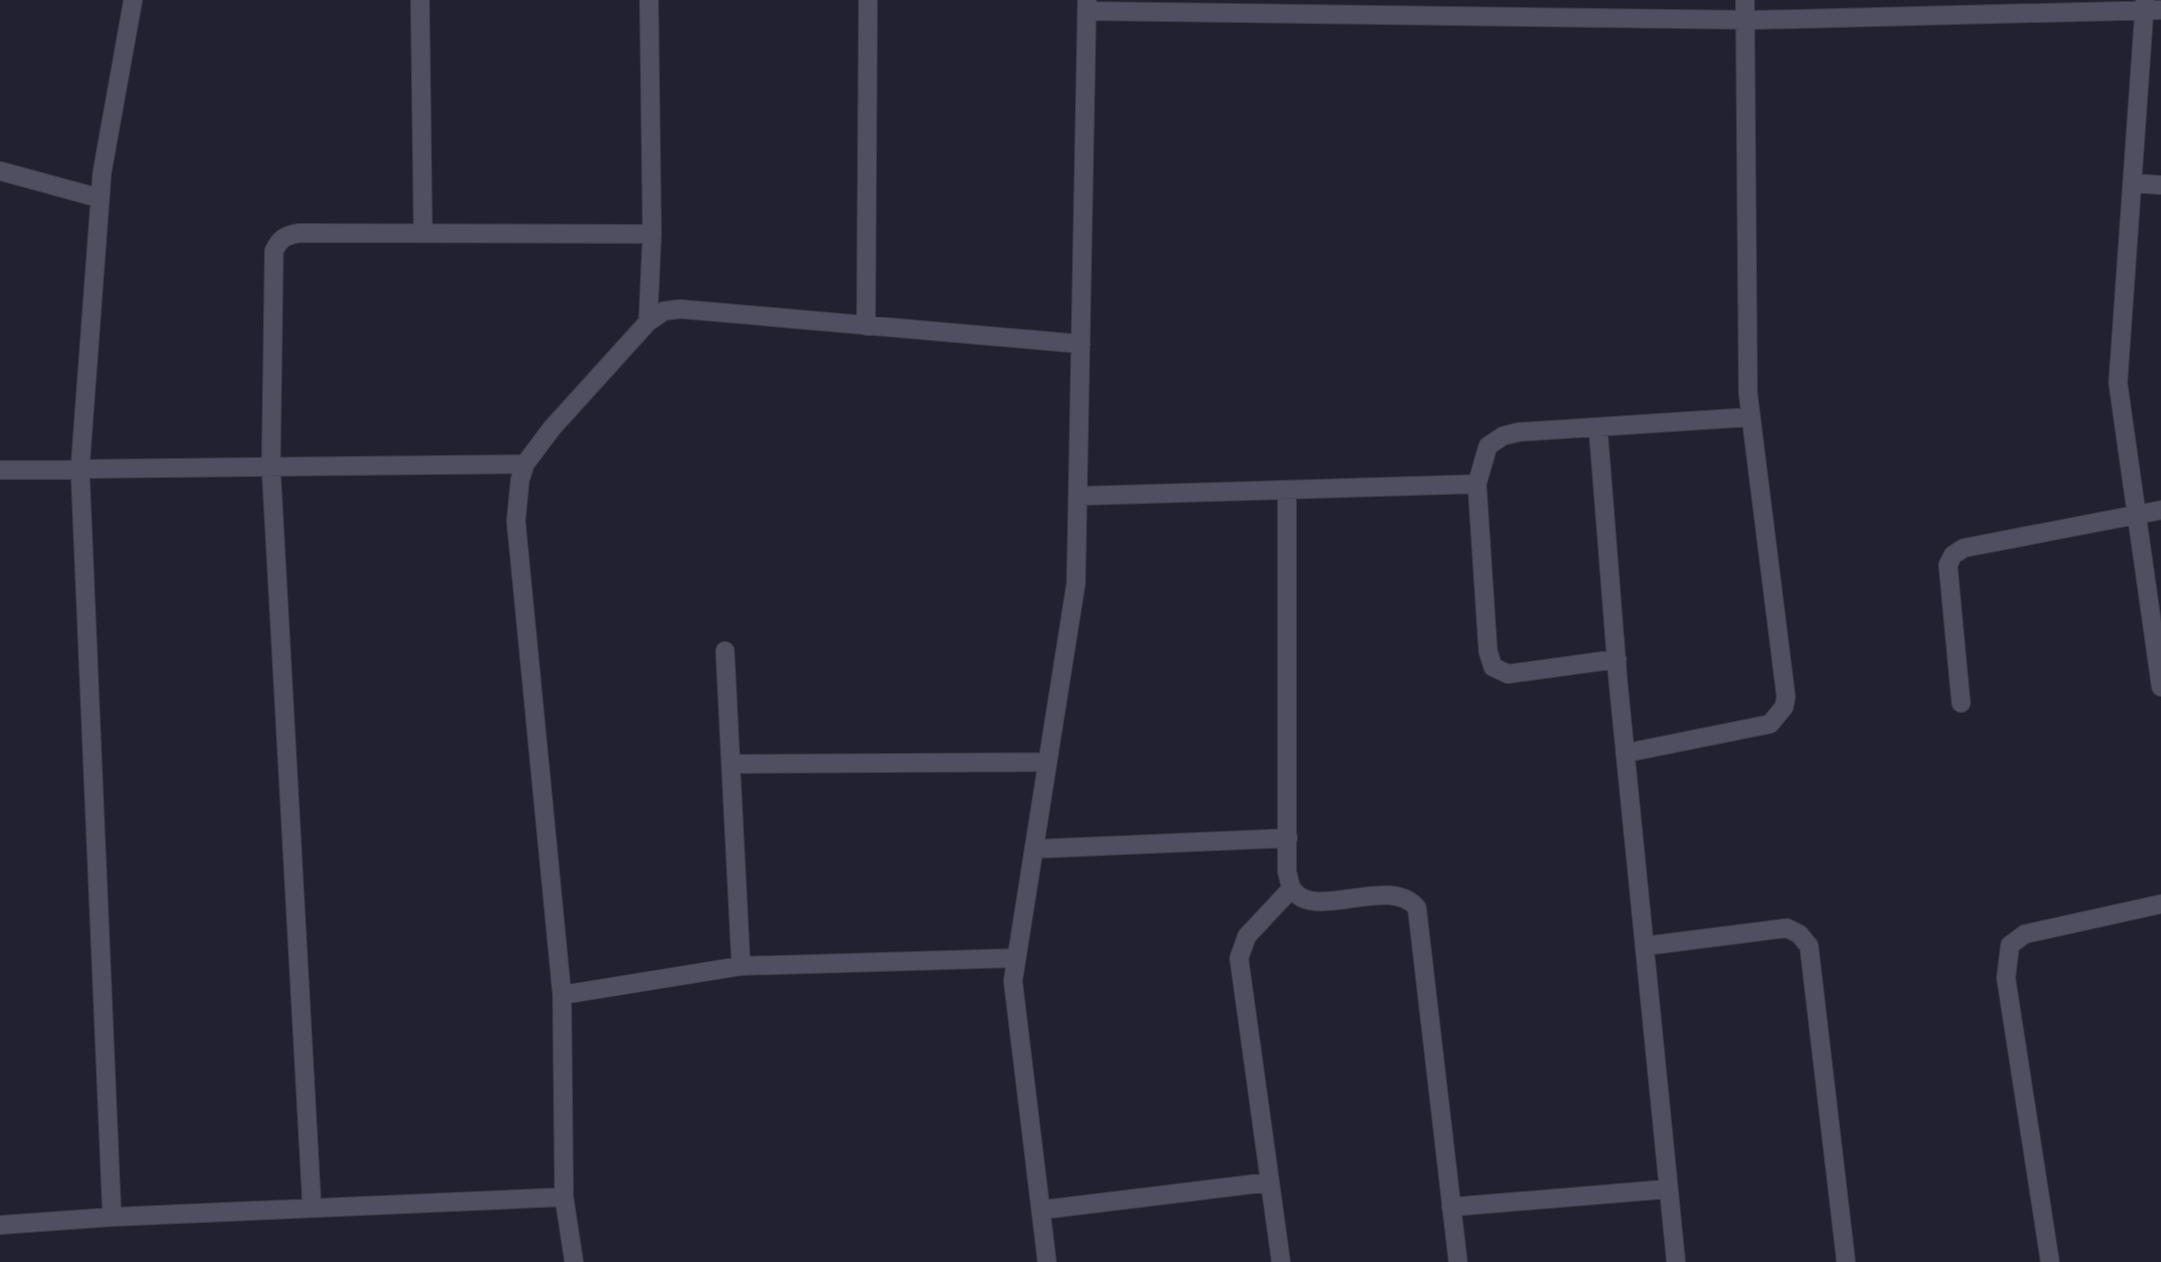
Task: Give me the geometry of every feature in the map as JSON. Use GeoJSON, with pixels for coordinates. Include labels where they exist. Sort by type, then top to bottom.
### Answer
{"type":"FeatureCollection","features":[{"type":"Feature","properties":{"kind":"street"},"geometry":{"type":"LineString","coordinates":[[112,1217],[80,469],[99,198],[133,0]]}},
{"type":"Feature","properties":{"kind":"street"},"geometry":{"type":"LineString","coordinates":[[420,0],[423,234]]}},
{"type":"Feature","properties":{"kind":"street"},"geometry":{"type":"LineString","coordinates":[[648,322],[652,234],[649,0]]}},
{"type":"Feature","properties":{"kind":"street"},"geometry":{"type":"LineString","coordinates":[[866,326],[867,0]]}},
{"type":"Feature","properties":{"kind":"street"},"geometry":{"type":"LineString","coordinates":[[1626,753],[1770,724],[1784,707],[1786,697],[1750,417],[1745,0]]}},
{"type":"Feature","properties":{"kind":"street"},"geometry":{"type":"LineString","coordinates":[[1047,1262],[1013,981],[1076,583],[1087,6],[1539,9],[1744,20],[1938,8],[2150,7],[2132,183],[2118,382],[2161,687]]}},
{"type":"Feature","properties":{"kind":"street"},"geometry":{"type":"LineString","coordinates":[[0,171],[99,198]]}},
{"type":"Feature","properties":{"kind":"street"},"geometry":{"type":"LineString","coordinates":[[2132,183],[2161,185]]}},
{"type":"Feature","properties":{"kind":"street"},"geometry":{"type":"LineString","coordinates":[[312,1208],[271,466],[274,251],[280,240],[288,234],[300,233],[652,234]]}},
{"type":"Feature","properties":{"kind":"street"},"geometry":{"type":"LineString","coordinates":[[574,1262],[564,1197],[562,995],[516,521],[520,480],[525,464],[552,428],[648,322],[664,311],[680,309],[1081,344]]}},
{"type":"Feature","properties":{"kind":"street"},"geometry":{"type":"LineString","coordinates":[[1617,659],[1508,674],[1493,667],[1488,651],[1477,484],[1488,446],[1503,436],[1519,432],[1750,417]]}},
{"type":"Feature","properties":{"kind":"street"},"geometry":{"type":"LineString","coordinates":[[1598,428],[1617,659],[1676,1262]]}},
{"type":"Feature","properties":{"kind":"street"},"geometry":{"type":"LineString","coordinates":[[0,470],[525,464]]}},
{"type":"Feature","properties":{"kind":"street"},"geometry":{"type":"LineString","coordinates":[[1078,496],[1477,484]]}},
{"type":"Feature","properties":{"kind":"street"},"geometry":{"type":"LineString","coordinates":[[1287,490],[1287,872],[1291,888],[1300,897],[1314,900],[1395,895],[1410,898],[1417,908],[1458,1262]]}},
{"type":"Feature","properties":{"kind":"street"},"geometry":{"type":"LineString","coordinates":[[1961,703],[1948,566],[1953,555],[1964,548],[2161,510]]}},
{"type":"Feature","properties":{"kind":"street"},"geometry":{"type":"LineString","coordinates":[[725,651],[741,966]]}},
{"type":"Feature","properties":{"kind":"street"},"geometry":{"type":"LineString","coordinates":[[731,764],[1047,762]]}},
{"type":"Feature","properties":{"kind":"street"},"geometry":{"type":"LineString","coordinates":[[1034,849],[1288,838]]}},
{"type":"Feature","properties":{"kind":"street"},"geometry":{"type":"LineString","coordinates":[[1281,1262],[1239,958],[1247,936],[1291,888]]}},
{"type":"Feature","properties":{"kind":"street"},"geometry":{"type":"LineString","coordinates":[[2050,1262],[2006,978],[2010,945],[2025,934],[2161,904]]}},
{"type":"Feature","properties":{"kind":"street"},"geometry":{"type":"LineString","coordinates":[[1645,946],[1787,928],[1799,934],[1809,946],[1846,1262]]}},
{"type":"Feature","properties":{"kind":"street"},"geometry":{"type":"LineString","coordinates":[[562,995],[741,966],[1016,958]]}},
{"type":"Feature","properties":{"kind":"street"},"geometry":{"type":"LineString","coordinates":[[1041,1210],[1270,1182]]}},
{"type":"Feature","properties":{"kind":"street"},"geometry":{"type":"LineString","coordinates":[[1451,1208],[1668,1189]]}},
{"type":"Feature","properties":{"kind":"street"},"geometry":{"type":"LineString","coordinates":[[0,1225],[112,1217],[564,1197]]}}]}
